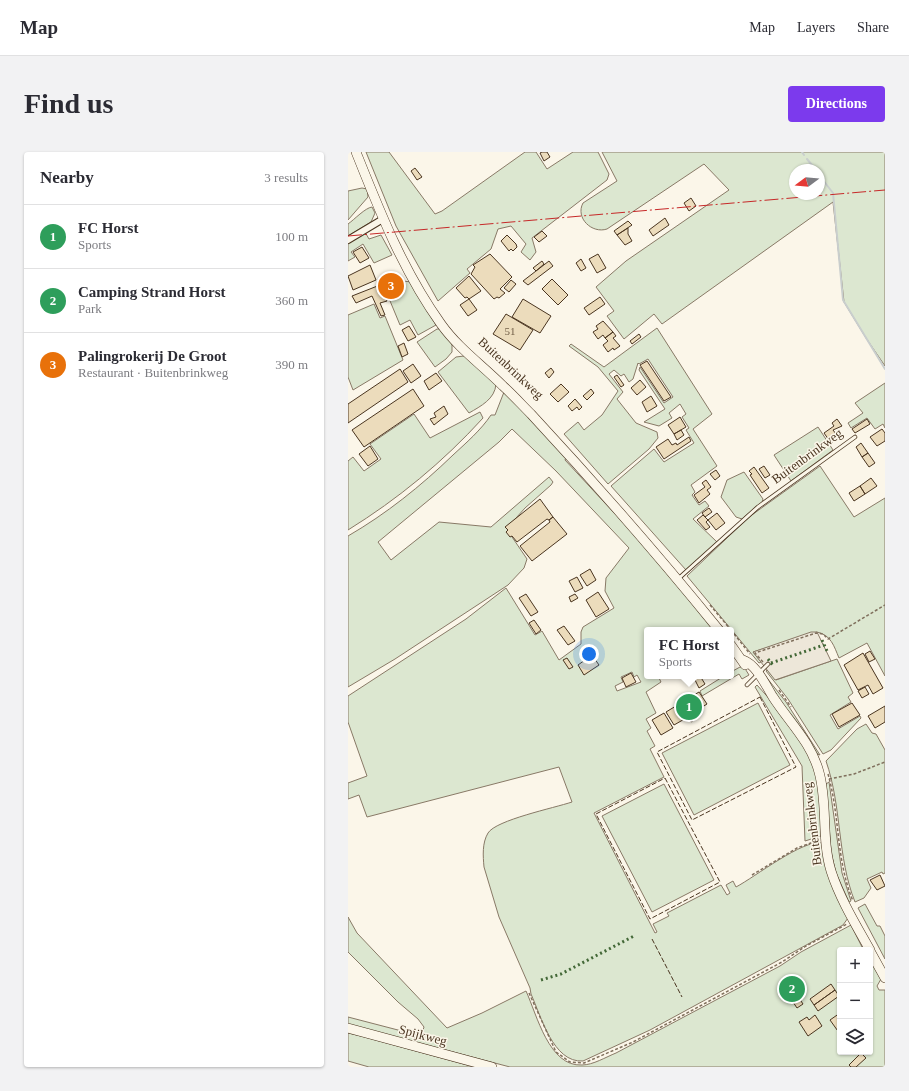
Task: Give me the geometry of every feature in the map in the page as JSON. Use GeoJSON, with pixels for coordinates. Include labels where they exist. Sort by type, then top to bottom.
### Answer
{"type":"FeatureCollection","features":[{"type":"Feature","properties":{"kind":"main road","name":"Buitenbrinkweg"},"geometry":{"type":"LineString","coordinates":[[356,152],[383,219],[416,285],[446,331],[461,348],[503,386],[531,415],[678,579],[717,627]]}},
{"type":"Feature","properties":{"kind":"main road","name":"Buitenbrinkweg"},"geometry":{"type":"LineString","coordinates":[[734,647],[747,657],[774,699],[806,741],[816,762],[824,799],[825,839],[831,870],[854,921],[868,947]]}},
{"type":"Feature","properties":{"kind":"main road","name":"Buitenbrinkweg"},"geometry":{"type":"LineString","coordinates":[[873,956],[885,978]]}},
{"type":"Feature","properties":{"kind":"main road","name":"Spijkweg"},"geometry":{"type":"LineString","coordinates":[[348,1028],[492,1067]]}},
{"type":"Feature","properties":{"kind":"street"},"geometry":{"type":"LineString","coordinates":[[348,240],[383,219]]}},
{"type":"Feature","properties":{"kind":"lane","name":"Buitenbrinkweg"},"geometry":{"type":"LineString","coordinates":[[678,579],[758,507],[855,437]]}},
{"type":"Feature","properties":{"kind":"lane"},"geometry":{"type":"LineString","coordinates":[[747,685],[768,664]]}},
{"type":"Feature","properties":{"kind":"path"},"geometry":{"type":"LineString","coordinates":[[708,603],[728,627]]}},
{"type":"Feature","properties":{"kind":"path"},"geometry":{"type":"LineString","coordinates":[[758,674],[764,664],[755,653],[816,633],[823,634],[828,639],[885,605]]}},
{"type":"Feature","properties":{"kind":"path"},"geometry":{"type":"LineString","coordinates":[[734,635],[747,657]]}},
{"type":"Feature","properties":{"kind":"path"},"geometry":{"type":"LineString","coordinates":[[821,780],[854,774],[885,762]]}},
{"type":"Feature","properties":{"kind":"path"},"geometry":{"type":"LineString","coordinates":[[752,875],[797,848],[810,842],[825,839]]}},
{"type":"Feature","properties":{"kind":"path"},"geometry":{"type":"LineString","coordinates":[[529,993],[556,1052],[570,1062],[584,1063],[633,1042],[782,962],[806,946],[854,921]]}},
{"type":"Feature","properties":{"kind":"green space"},"geometry":{"type":"Polygon","coordinates":[[[366,152],[389,152],[435,214],[442,211],[525,152],[536,152],[547,169],[573,152],[598,152],[609,174],[607,180],[532,238],[536,252],[530,260],[521,252],[526,244],[511,226],[498,229],[491,249],[467,269],[470,273],[438,301],[396,226],[366,152]]]}},
{"type":"Feature","properties":{"kind":"green space"},"geometry":{"type":"Polygon","coordinates":[[[602,152],[885,152],[885,366],[844,302],[833,202],[662,324],[654,314],[624,339],[607,316],[614,311],[596,287],[626,261],[729,190],[704,164],[607,229],[601,230],[586,224],[581,214],[583,203],[617,181],[602,152]]]}},
{"type":"Feature","properties":{"kind":"green space"},"geometry":{"type":"Polygon","coordinates":[[[362,188],[367,189],[368,197],[348,220],[348,191],[362,188]]]}},
{"type":"Feature","properties":{"kind":"green space"},"geometry":{"type":"Polygon","coordinates":[[[372,207],[375,213],[371,222],[348,236],[348,224],[372,207]]]}},
{"type":"Feature","properties":{"kind":"green space"},"geometry":{"type":"Polygon","coordinates":[[[365,232],[369,239],[381,235],[392,255],[374,263],[363,244],[351,252],[355,257],[348,261],[348,242],[365,232]]]}},
{"type":"Feature","properties":{"kind":"green space"},"geometry":{"type":"Polygon","coordinates":[[[400,282],[411,282],[436,325],[418,335],[410,320],[400,325],[388,296],[402,287],[400,282]]]}},
{"type":"Feature","properties":{"kind":"green space"},"geometry":{"type":"Polygon","coordinates":[[[374,304],[380,318],[385,316],[403,360],[353,390],[348,377],[348,315],[374,304]]]}},
{"type":"Feature","properties":{"kind":"green space"},"geometry":{"type":"Polygon","coordinates":[[[657,328],[712,414],[693,429],[717,466],[691,485],[695,492],[692,495],[699,505],[705,501],[709,506],[693,519],[717,542],[686,570],[611,486],[654,449],[664,462],[694,443],[686,430],[689,428],[682,417],[686,414],[680,404],[669,413],[672,418],[659,426],[644,422],[665,409],[639,370],[640,367],[664,403],[673,397],[648,359],[639,364],[638,363],[633,379],[629,382],[624,374],[621,376],[614,370],[609,374],[623,392],[617,399],[636,423],[657,432],[658,438],[649,449],[608,484],[564,434],[578,422],[584,430],[602,415],[618,391],[598,367],[569,346],[571,344],[604,367],[657,328]]]}},
{"type":"Feature","properties":{"kind":"green space"},"geometry":{"type":"Polygon","coordinates":[[[437,329],[440,329],[452,343],[452,352],[446,359],[435,367],[417,342],[437,329]]]}},
{"type":"Feature","properties":{"kind":"green space"},"geometry":{"type":"Polygon","coordinates":[[[464,356],[496,384],[493,394],[487,402],[469,413],[438,372],[456,357],[464,356]]]}},
{"type":"Feature","properties":{"kind":"green space"},"geometry":{"type":"Polygon","coordinates":[[[885,383],[885,428],[883,424],[875,429],[867,418],[851,428],[848,423],[863,413],[855,403],[885,383]]]}},
{"type":"Feature","properties":{"kind":"green space"},"geometry":{"type":"Polygon","coordinates":[[[504,392],[566,457],[565,460],[642,543],[712,627],[644,627],[644,679],[660,679],[661,682],[646,692],[656,713],[646,719],[651,728],[647,731],[655,746],[650,749],[664,777],[594,813],[655,933],[657,932],[653,924],[669,916],[667,913],[721,885],[727,895],[730,893],[726,885],[733,881],[736,887],[791,853],[814,843],[822,843],[848,918],[843,925],[650,1030],[583,1061],[573,1060],[564,1054],[556,1046],[544,1025],[530,988],[499,917],[484,867],[483,850],[485,841],[488,833],[493,828],[513,819],[572,802],[559,767],[367,817],[359,795],[348,799],[348,783],[367,776],[348,722],[348,696],[466,619],[506,588],[535,635],[542,631],[559,660],[581,644],[581,632],[583,627],[614,608],[605,591],[606,578],[629,548],[556,471],[512,429],[499,442],[378,542],[391,560],[439,522],[491,527],[549,477],[553,482],[551,485],[525,508],[508,527],[510,534],[527,559],[524,568],[508,585],[395,659],[348,687],[348,536],[389,509],[416,488],[473,436],[491,415],[495,415],[504,392]],[[632,672],[621,677],[623,682],[615,686],[617,691],[641,682],[637,675],[634,677],[632,672]]]}},
{"type":"Feature","properties":{"kind":"green space"},"geometry":{"type":"Polygon","coordinates":[[[480,412],[483,418],[436,465],[385,506],[348,530],[348,461],[353,457],[364,471],[381,459],[370,444],[414,414],[430,438],[480,412]]]}},
{"type":"Feature","properties":{"kind":"green space"},"geometry":{"type":"Polygon","coordinates":[[[818,427],[833,450],[791,481],[774,455],[818,427]]]}},
{"type":"Feature","properties":{"kind":"green space"},"geometry":{"type":"Polygon","coordinates":[[[820,466],[854,517],[885,498],[885,676],[867,643],[839,658],[834,645],[829,638],[822,633],[817,632],[753,652],[761,662],[759,663],[734,633],[734,627],[729,627],[687,576],[749,517],[820,466]]]}},
{"type":"Feature","properties":{"kind":"green space"},"geometry":{"type":"Polygon","coordinates":[[[744,472],[763,499],[762,502],[742,519],[736,517],[721,497],[727,480],[744,472]]]}},
{"type":"Feature","properties":{"kind":"green space"},"geometry":{"type":"Polygon","coordinates":[[[837,659],[853,693],[848,697],[851,702],[830,715],[838,729],[860,716],[861,718],[831,750],[823,754],[788,699],[766,671],[767,670],[776,680],[837,659]]]}},
{"type":"Feature","properties":{"kind":"green space"},"geometry":{"type":"Polygon","coordinates":[[[740,667],[744,667],[749,675],[742,679],[739,674],[734,677],[734,670],[740,667]]]}},
{"type":"Feature","properties":{"kind":"green space"},"geometry":{"type":"Polygon","coordinates":[[[763,673],[786,702],[820,755],[815,753],[772,691],[763,673]]]}},
{"type":"Feature","properties":{"kind":"green space"},"geometry":{"type":"Polygon","coordinates":[[[719,679],[731,679],[702,696],[700,691],[719,679]]]}},
{"type":"Feature","properties":{"kind":"green space"},"geometry":{"type":"Polygon","coordinates":[[[757,685],[786,719],[804,745],[810,758],[815,772],[819,793],[821,836],[805,841],[802,766],[755,687],[757,685]]]}},
{"type":"Feature","properties":{"kind":"green space"},"geometry":{"type":"Polygon","coordinates":[[[758,703],[790,765],[694,815],[662,753],[758,703]]]}},
{"type":"Feature","properties":{"kind":"green space"},"geometry":{"type":"Polygon","coordinates":[[[866,724],[872,733],[876,734],[885,750],[885,873],[883,874],[882,872],[867,879],[871,888],[864,898],[855,902],[845,867],[835,796],[826,761],[857,729],[866,724]]]}},
{"type":"Feature","properties":{"kind":"green space"},"geometry":{"type":"Polygon","coordinates":[[[829,782],[842,873],[851,901],[849,902],[836,873],[831,852],[826,784],[829,782]]]}},
{"type":"Feature","properties":{"kind":"green space"},"geometry":{"type":"Polygon","coordinates":[[[664,784],[714,880],[652,912],[602,816],[664,784]]]}},
{"type":"Feature","properties":{"kind":"green space"},"geometry":{"type":"Polygon","coordinates":[[[865,904],[877,926],[880,926],[885,936],[885,959],[858,908],[865,904]]]}},
{"type":"Feature","properties":{"kind":"green space"},"geometry":{"type":"Polygon","coordinates":[[[348,917],[357,933],[447,1028],[482,1013],[526,991],[546,1038],[553,1049],[561,1058],[571,1063],[586,1065],[616,1053],[780,966],[801,952],[851,925],[862,947],[837,947],[837,1055],[873,1055],[873,964],[881,979],[877,986],[879,990],[885,990],[885,1067],[510,1067],[348,1024],[348,1017],[421,1036],[424,1027],[418,1019],[398,1002],[348,952],[348,917]]]}},
{"type":"Feature","properties":{"kind":"green space"},"geometry":{"type":"Polygon","coordinates":[[[348,1033],[474,1067],[369,1067],[348,1061],[348,1033]]]}},
{"type":"Feature","properties":{"kind":"shaded area"},"geometry":{"type":"Polygon","coordinates":[[[811,632],[817,632],[831,661],[775,680],[753,652],[811,632]]]}},
{"type":"Feature","properties":{"kind":"building"},"geometry":{"type":"Polygon","coordinates":[[[547,152],[550,157],[544,161],[540,153],[547,152]]]}},
{"type":"Feature","properties":{"kind":"building"},"geometry":{"type":"Polygon","coordinates":[[[415,168],[422,177],[417,180],[411,171],[415,168]]]}},
{"type":"Feature","properties":{"kind":"building"},"geometry":{"type":"Polygon","coordinates":[[[691,198],[696,206],[689,211],[684,203],[691,198]]]}},
{"type":"Feature","properties":{"kind":"building"},"geometry":{"type":"Polygon","coordinates":[[[665,218],[669,225],[653,236],[649,230],[665,218]]]}},
{"type":"Feature","properties":{"kind":"building"},"geometry":{"type":"Polygon","coordinates":[[[628,221],[632,225],[617,235],[614,231],[628,221]]]}},
{"type":"Feature","properties":{"kind":"building"},"geometry":{"type":"Polygon","coordinates":[[[628,228],[628,234],[632,241],[625,245],[617,235],[628,228]]]}},
{"type":"Feature","properties":{"kind":"building"},"geometry":{"type":"Polygon","coordinates":[[[542,231],[547,236],[539,242],[534,237],[542,231]]]}},
{"type":"Feature","properties":{"kind":"building"},"geometry":{"type":"Polygon","coordinates":[[[507,235],[516,244],[517,247],[513,251],[511,249],[509,251],[501,241],[507,235]]]}},
{"type":"Feature","properties":{"kind":"building"},"geometry":{"type":"Polygon","coordinates":[[[362,247],[369,258],[360,263],[353,252],[362,247]]]}},
{"type":"Feature","properties":{"kind":"building"},"geometry":{"type":"Polygon","coordinates":[[[490,254],[512,277],[500,289],[505,293],[499,298],[497,297],[494,299],[471,274],[475,267],[473,265],[490,254]]]}},
{"type":"Feature","properties":{"kind":"building"},"geometry":{"type":"Polygon","coordinates":[[[598,254],[606,268],[597,273],[589,259],[598,254]]]}},
{"type":"Feature","properties":{"kind":"building"},"geometry":{"type":"Polygon","coordinates":[[[581,259],[586,268],[581,271],[576,263],[581,259]]]}},
{"type":"Feature","properties":{"kind":"building"},"geometry":{"type":"Polygon","coordinates":[[[542,261],[544,264],[536,271],[533,268],[542,261]]]}},
{"type":"Feature","properties":{"kind":"building"},"geometry":{"type":"Polygon","coordinates":[[[549,261],[553,266],[528,285],[523,281],[549,261]]]}},
{"type":"Feature","properties":{"kind":"building"},"geometry":{"type":"Polygon","coordinates":[[[370,265],[376,280],[353,290],[348,276],[370,265]]]}},
{"type":"Feature","properties":{"kind":"building"},"geometry":{"type":"Polygon","coordinates":[[[469,276],[481,291],[469,299],[467,297],[465,298],[456,288],[469,276]]]}},
{"type":"Feature","properties":{"kind":"building"},"geometry":{"type":"Polygon","coordinates":[[[552,279],[568,295],[558,305],[542,289],[552,279]]]}},
{"type":"Feature","properties":{"kind":"building"},"geometry":{"type":"Polygon","coordinates":[[[394,280],[399,288],[390,293],[385,285],[394,280]]]}},
{"type":"Feature","properties":{"kind":"building"},"geometry":{"type":"Polygon","coordinates":[[[511,280],[516,284],[509,292],[504,288],[511,280]]]}},
{"type":"Feature","properties":{"kind":"building"},"geometry":{"type":"Polygon","coordinates":[[[380,285],[387,301],[380,303],[385,315],[381,316],[372,296],[356,303],[352,296],[380,285]]]}},
{"type":"Feature","properties":{"kind":"building"},"geometry":{"type":"Polygon","coordinates":[[[600,297],[605,304],[589,315],[584,308],[600,297]]]}},
{"type":"Feature","properties":{"kind":"building"},"geometry":{"type":"Polygon","coordinates":[[[469,299],[477,310],[468,316],[460,305],[469,299]]]}},
{"type":"Feature","properties":{"kind":"building"},"geometry":{"type":"Polygon","coordinates":[[[523,299],[551,316],[540,333],[512,317],[523,299]]]}},
{"type":"Feature","properties":{"kind":"building"},"geometry":{"type":"Polygon","coordinates":[[[506,314],[533,330],[520,350],[493,334],[506,314]]]}},
{"type":"Feature","properties":{"kind":"building"},"geometry":{"type":"Polygon","coordinates":[[[603,321],[613,332],[605,338],[603,335],[598,339],[593,332],[598,329],[596,326],[603,321]]]}},
{"type":"Feature","properties":{"kind":"building"},"geometry":{"type":"Polygon","coordinates":[[[409,326],[416,337],[408,341],[402,330],[409,326]]]}},
{"type":"Feature","properties":{"kind":"building"},"geometry":{"type":"Polygon","coordinates":[[[613,332],[616,336],[613,338],[620,346],[614,350],[613,348],[608,352],[603,345],[608,341],[605,338],[613,332]]]}},
{"type":"Feature","properties":{"kind":"building"},"geometry":{"type":"Polygon","coordinates":[[[639,334],[641,337],[632,344],[630,341],[639,334]]]}},
{"type":"Feature","properties":{"kind":"building"},"geometry":{"type":"Polygon","coordinates":[[[404,343],[408,354],[402,357],[398,346],[404,343]]]}},
{"type":"Feature","properties":{"kind":"building"},"geometry":{"type":"Polygon","coordinates":[[[647,361],[671,397],[664,401],[640,365],[647,361]]]}},
{"type":"Feature","properties":{"kind":"building"},"geometry":{"type":"Polygon","coordinates":[[[413,364],[421,376],[411,383],[403,371],[413,364]]]}},
{"type":"Feature","properties":{"kind":"building"},"geometry":{"type":"Polygon","coordinates":[[[551,368],[554,372],[549,378],[545,373],[551,368]]]}},
{"type":"Feature","properties":{"kind":"building"},"geometry":{"type":"Polygon","coordinates":[[[400,369],[408,382],[348,423],[348,404],[400,369]]]}},
{"type":"Feature","properties":{"kind":"building"},"geometry":{"type":"Polygon","coordinates":[[[436,373],[442,381],[429,390],[424,381],[436,373]]]}},
{"type":"Feature","properties":{"kind":"building"},"geometry":{"type":"Polygon","coordinates":[[[617,375],[624,385],[621,387],[614,377],[617,375]]]}},
{"type":"Feature","properties":{"kind":"building"},"geometry":{"type":"Polygon","coordinates":[[[640,380],[646,387],[637,395],[631,388],[640,380]]]}},
{"type":"Feature","properties":{"kind":"building"},"geometry":{"type":"Polygon","coordinates":[[[561,384],[569,392],[558,402],[550,394],[561,384]]]}},
{"type":"Feature","properties":{"kind":"building"},"geometry":{"type":"Polygon","coordinates":[[[413,389],[424,406],[364,447],[352,430],[413,389]]]}},
{"type":"Feature","properties":{"kind":"building"},"geometry":{"type":"Polygon","coordinates":[[[591,389],[594,393],[587,400],[583,396],[591,389]]]}},
{"type":"Feature","properties":{"kind":"building"},"geometry":{"type":"Polygon","coordinates":[[[651,396],[657,406],[647,412],[642,402],[651,396]]]}},
{"type":"Feature","properties":{"kind":"building"},"geometry":{"type":"Polygon","coordinates":[[[575,399],[582,407],[579,410],[577,407],[572,411],[568,406],[575,399]]]}},
{"type":"Feature","properties":{"kind":"building"},"geometry":{"type":"Polygon","coordinates":[[[444,406],[448,414],[434,425],[430,419],[436,417],[434,413],[444,406]]]}},
{"type":"Feature","properties":{"kind":"building"},"geometry":{"type":"Polygon","coordinates":[[[680,417],[686,427],[674,434],[668,425],[680,417]]]}},
{"type":"Feature","properties":{"kind":"building"},"geometry":{"type":"Polygon","coordinates":[[[837,419],[842,426],[833,430],[839,438],[831,443],[824,433],[834,426],[832,423],[837,419]]]}},
{"type":"Feature","properties":{"kind":"building"},"geometry":{"type":"Polygon","coordinates":[[[867,419],[870,424],[855,433],[852,429],[867,419]]]}},
{"type":"Feature","properties":{"kind":"building"},"geometry":{"type":"Polygon","coordinates":[[[882,429],[885,433],[885,441],[877,446],[870,437],[882,429]]]}},
{"type":"Feature","properties":{"kind":"building"},"geometry":{"type":"Polygon","coordinates":[[[681,430],[684,435],[677,440],[674,434],[681,430]]]}},
{"type":"Feature","properties":{"kind":"building"},"geometry":{"type":"Polygon","coordinates":[[[689,437],[691,441],[664,459],[656,447],[668,439],[672,445],[676,443],[677,445],[689,437]]]}},
{"type":"Feature","properties":{"kind":"building"},"geometry":{"type":"Polygon","coordinates":[[[861,443],[868,453],[862,457],[856,447],[861,443]]]}},
{"type":"Feature","properties":{"kind":"building"},"geometry":{"type":"Polygon","coordinates":[[[370,446],[378,459],[368,466],[359,454],[370,446]]]}},
{"type":"Feature","properties":{"kind":"building"},"geometry":{"type":"Polygon","coordinates":[[[868,453],[875,463],[869,467],[862,457],[868,453]]]}},
{"type":"Feature","properties":{"kind":"building"},"geometry":{"type":"Polygon","coordinates":[[[764,466],[770,475],[765,478],[759,469],[764,466]]]}},
{"type":"Feature","properties":{"kind":"building"},"geometry":{"type":"Polygon","coordinates":[[[754,467],[769,488],[762,493],[750,475],[752,474],[749,471],[754,467]]]}},
{"type":"Feature","properties":{"kind":"building"},"geometry":{"type":"Polygon","coordinates":[[[716,470],[720,476],[715,480],[710,474],[716,470]]]}},
{"type":"Feature","properties":{"kind":"building"},"geometry":{"type":"Polygon","coordinates":[[[871,478],[877,486],[865,494],[860,486],[871,478]]]}},
{"type":"Feature","properties":{"kind":"building"},"geometry":{"type":"Polygon","coordinates":[[[706,480],[711,487],[707,490],[710,494],[699,503],[694,495],[705,487],[702,483],[706,480]]]}},
{"type":"Feature","properties":{"kind":"building"},"geometry":{"type":"Polygon","coordinates":[[[860,486],[865,494],[854,501],[849,493],[860,486]]]}},
{"type":"Feature","properties":{"kind":"building"},"geometry":{"type":"Polygon","coordinates":[[[540,499],[553,517],[549,520],[547,519],[517,542],[506,532],[508,530],[505,527],[540,499]]]}},
{"type":"Feature","properties":{"kind":"building"},"geometry":{"type":"Polygon","coordinates":[[[709,508],[712,512],[705,517],[702,513],[709,508]]]}},
{"type":"Feature","properties":{"kind":"building"},"geometry":{"type":"Polygon","coordinates":[[[717,513],[725,523],[716,530],[708,520],[717,513]]]}},
{"type":"Feature","properties":{"kind":"building"},"geometry":{"type":"Polygon","coordinates":[[[703,515],[708,520],[706,522],[710,527],[706,530],[697,520],[703,515]]]}},
{"type":"Feature","properties":{"kind":"building"},"geometry":{"type":"Polygon","coordinates":[[[553,517],[567,534],[532,561],[520,546],[550,522],[549,520],[553,517]]]}},
{"type":"Feature","properties":{"kind":"building"},"geometry":{"type":"Polygon","coordinates":[[[590,569],[596,580],[587,586],[580,575],[590,569]]]}},
{"type":"Feature","properties":{"kind":"building"},"geometry":{"type":"Polygon","coordinates":[[[577,577],[583,588],[575,592],[569,581],[577,577]]]}},
{"type":"Feature","properties":{"kind":"building"},"geometry":{"type":"Polygon","coordinates":[[[598,592],[609,609],[596,617],[586,600],[598,592]]]}},
{"type":"Feature","properties":{"kind":"building"},"geometry":{"type":"Polygon","coordinates":[[[526,594],[538,612],[531,616],[519,598],[526,594]]]}},
{"type":"Feature","properties":{"kind":"building"},"geometry":{"type":"Polygon","coordinates":[[[575,594],[578,598],[571,602],[569,597],[575,594]]]}},
{"type":"Feature","properties":{"kind":"building"},"geometry":{"type":"Polygon","coordinates":[[[534,620],[541,630],[536,634],[529,623],[534,620]]]}},
{"type":"Feature","properties":{"kind":"building"},"geometry":{"type":"Polygon","coordinates":[[[564,626],[575,641],[568,645],[557,630],[564,626]]]}},
{"type":"Feature","properties":{"kind":"building"},"geometry":{"type":"Polygon","coordinates":[[[870,651],[875,659],[869,662],[865,654],[870,651]]]}},
{"type":"Feature","properties":{"kind":"building"},"geometry":{"type":"Polygon","coordinates":[[[863,653],[883,688],[873,694],[868,685],[858,690],[844,665],[863,653]]]}},
{"type":"Feature","properties":{"kind":"building"},"geometry":{"type":"Polygon","coordinates":[[[592,655],[599,665],[584,675],[578,665],[592,655]]]}},
{"type":"Feature","properties":{"kind":"building"},"geometry":{"type":"Polygon","coordinates":[[[567,658],[573,667],[569,669],[563,660],[567,658]]]}},
{"type":"Feature","properties":{"kind":"building"},"geometry":{"type":"Polygon","coordinates":[[[631,673],[636,682],[626,687],[622,678],[631,673]]]}},
{"type":"Feature","properties":{"kind":"building"},"geometry":{"type":"Polygon","coordinates":[[[694,679],[702,679],[705,684],[699,688],[694,679]]]}},
{"type":"Feature","properties":{"kind":"building"},"geometry":{"type":"Polygon","coordinates":[[[865,687],[869,694],[862,698],[858,691],[865,687]]]}},
{"type":"Feature","properties":{"kind":"building"},"geometry":{"type":"Polygon","coordinates":[[[699,692],[707,704],[696,711],[697,718],[691,722],[688,717],[674,725],[666,712],[699,692]]]}},
{"type":"Feature","properties":{"kind":"building"},"geometry":{"type":"Polygon","coordinates":[[[852,703],[860,715],[839,727],[832,714],[852,703]]]}},
{"type":"Feature","properties":{"kind":"building"},"geometry":{"type":"Polygon","coordinates":[[[885,706],[885,722],[875,728],[868,716],[885,706]]]}},
{"type":"Feature","properties":{"kind":"building"},"geometry":{"type":"Polygon","coordinates":[[[664,713],[673,728],[661,735],[652,720],[664,713]]]}},
{"type":"Feature","properties":{"kind":"building"},"geometry":{"type":"Polygon","coordinates":[[[880,875],[885,886],[877,890],[870,880],[880,875]]]}},
{"type":"Feature","properties":{"kind":"building"},"geometry":{"type":"Polygon","coordinates":[[[831,984],[835,990],[814,1005],[810,999],[831,984]]]}},
{"type":"Feature","properties":{"kind":"building"},"geometry":{"type":"Polygon","coordinates":[[[835,990],[837,993],[837,997],[818,1011],[814,1005],[835,990]]]}},
{"type":"Feature","properties":{"kind":"building"},"geometry":{"type":"Polygon","coordinates":[[[799,998],[803,1004],[797,1008],[793,1002],[799,998]]]}},
{"type":"Feature","properties":{"kind":"building"},"geometry":{"type":"Polygon","coordinates":[[[815,1015],[822,1026],[808,1036],[799,1022],[807,1017],[809,1020],[815,1015]]]}},
{"type":"Feature","properties":{"kind":"building"},"geometry":{"type":"Polygon","coordinates":[[[837,1015],[837,1030],[830,1020],[837,1015]]]}},
{"type":"Feature","properties":{"kind":"building"},"geometry":{"type":"Polygon","coordinates":[[[859,1055],[863,1055],[866,1058],[856,1067],[851,1067],[849,1065],[859,1055]]]}},
{"type":"Feature","properties":{"kind":"waterway"},"geometry":{"type":"LineString","coordinates":[[807,159],[811,164]]}},
{"type":"Feature","properties":{"kind":"waterway"},"geometry":{"type":"LineString","coordinates":[[825,183],[833,193],[843,300],[885,369]]}},
{"type":"Feature","properties":{"kind":"hedge"},"geometry":{"type":"LineString","coordinates":[[822,640],[827,651]]}},
{"type":"Feature","properties":{"kind":"hedge"},"geometry":{"type":"LineString","coordinates":[[771,663],[824,645]]}},
{"type":"Feature","properties":{"kind":"hedge"},"geometry":{"type":"LineString","coordinates":[[768,659],[774,667]]}},
{"type":"Feature","properties":{"kind":"hedge"},"geometry":{"type":"LineString","coordinates":[[541,980],[561,974],[634,936]]}},
{"type":"Feature","properties":{"kind":"fence"},"geometry":{"type":"LineString","coordinates":[[760,697],[796,767],[692,820],[657,752],[760,697]]}},
{"type":"Feature","properties":{"kind":"fence"},"geometry":{"type":"LineString","coordinates":[[665,778],[720,882],[650,919],[596,814],[665,778]]}},
{"type":"Feature","properties":{"kind":"fence"},"geometry":{"type":"LineString","coordinates":[[652,939],[682,997]]}},
{"type":"Feature","properties":{"kind":"power"},"geometry":{"type":"LineString","coordinates":[[348,236],[885,190]]}},
{"type":"Feature","properties":{"kind":"place","name":"Palingrokerij De Groot"},"geometry":{"type":"Point","coordinates":[391,286]}},
{"type":"Feature","properties":{"kind":"place","name":"FC Horst"},"geometry":{"type":"Point","coordinates":[689,707]}},
{"type":"Feature","properties":{"kind":"place","name":"Camping Strand Horst"},"geometry":{"type":"Point","coordinates":[792,989]}}]}
